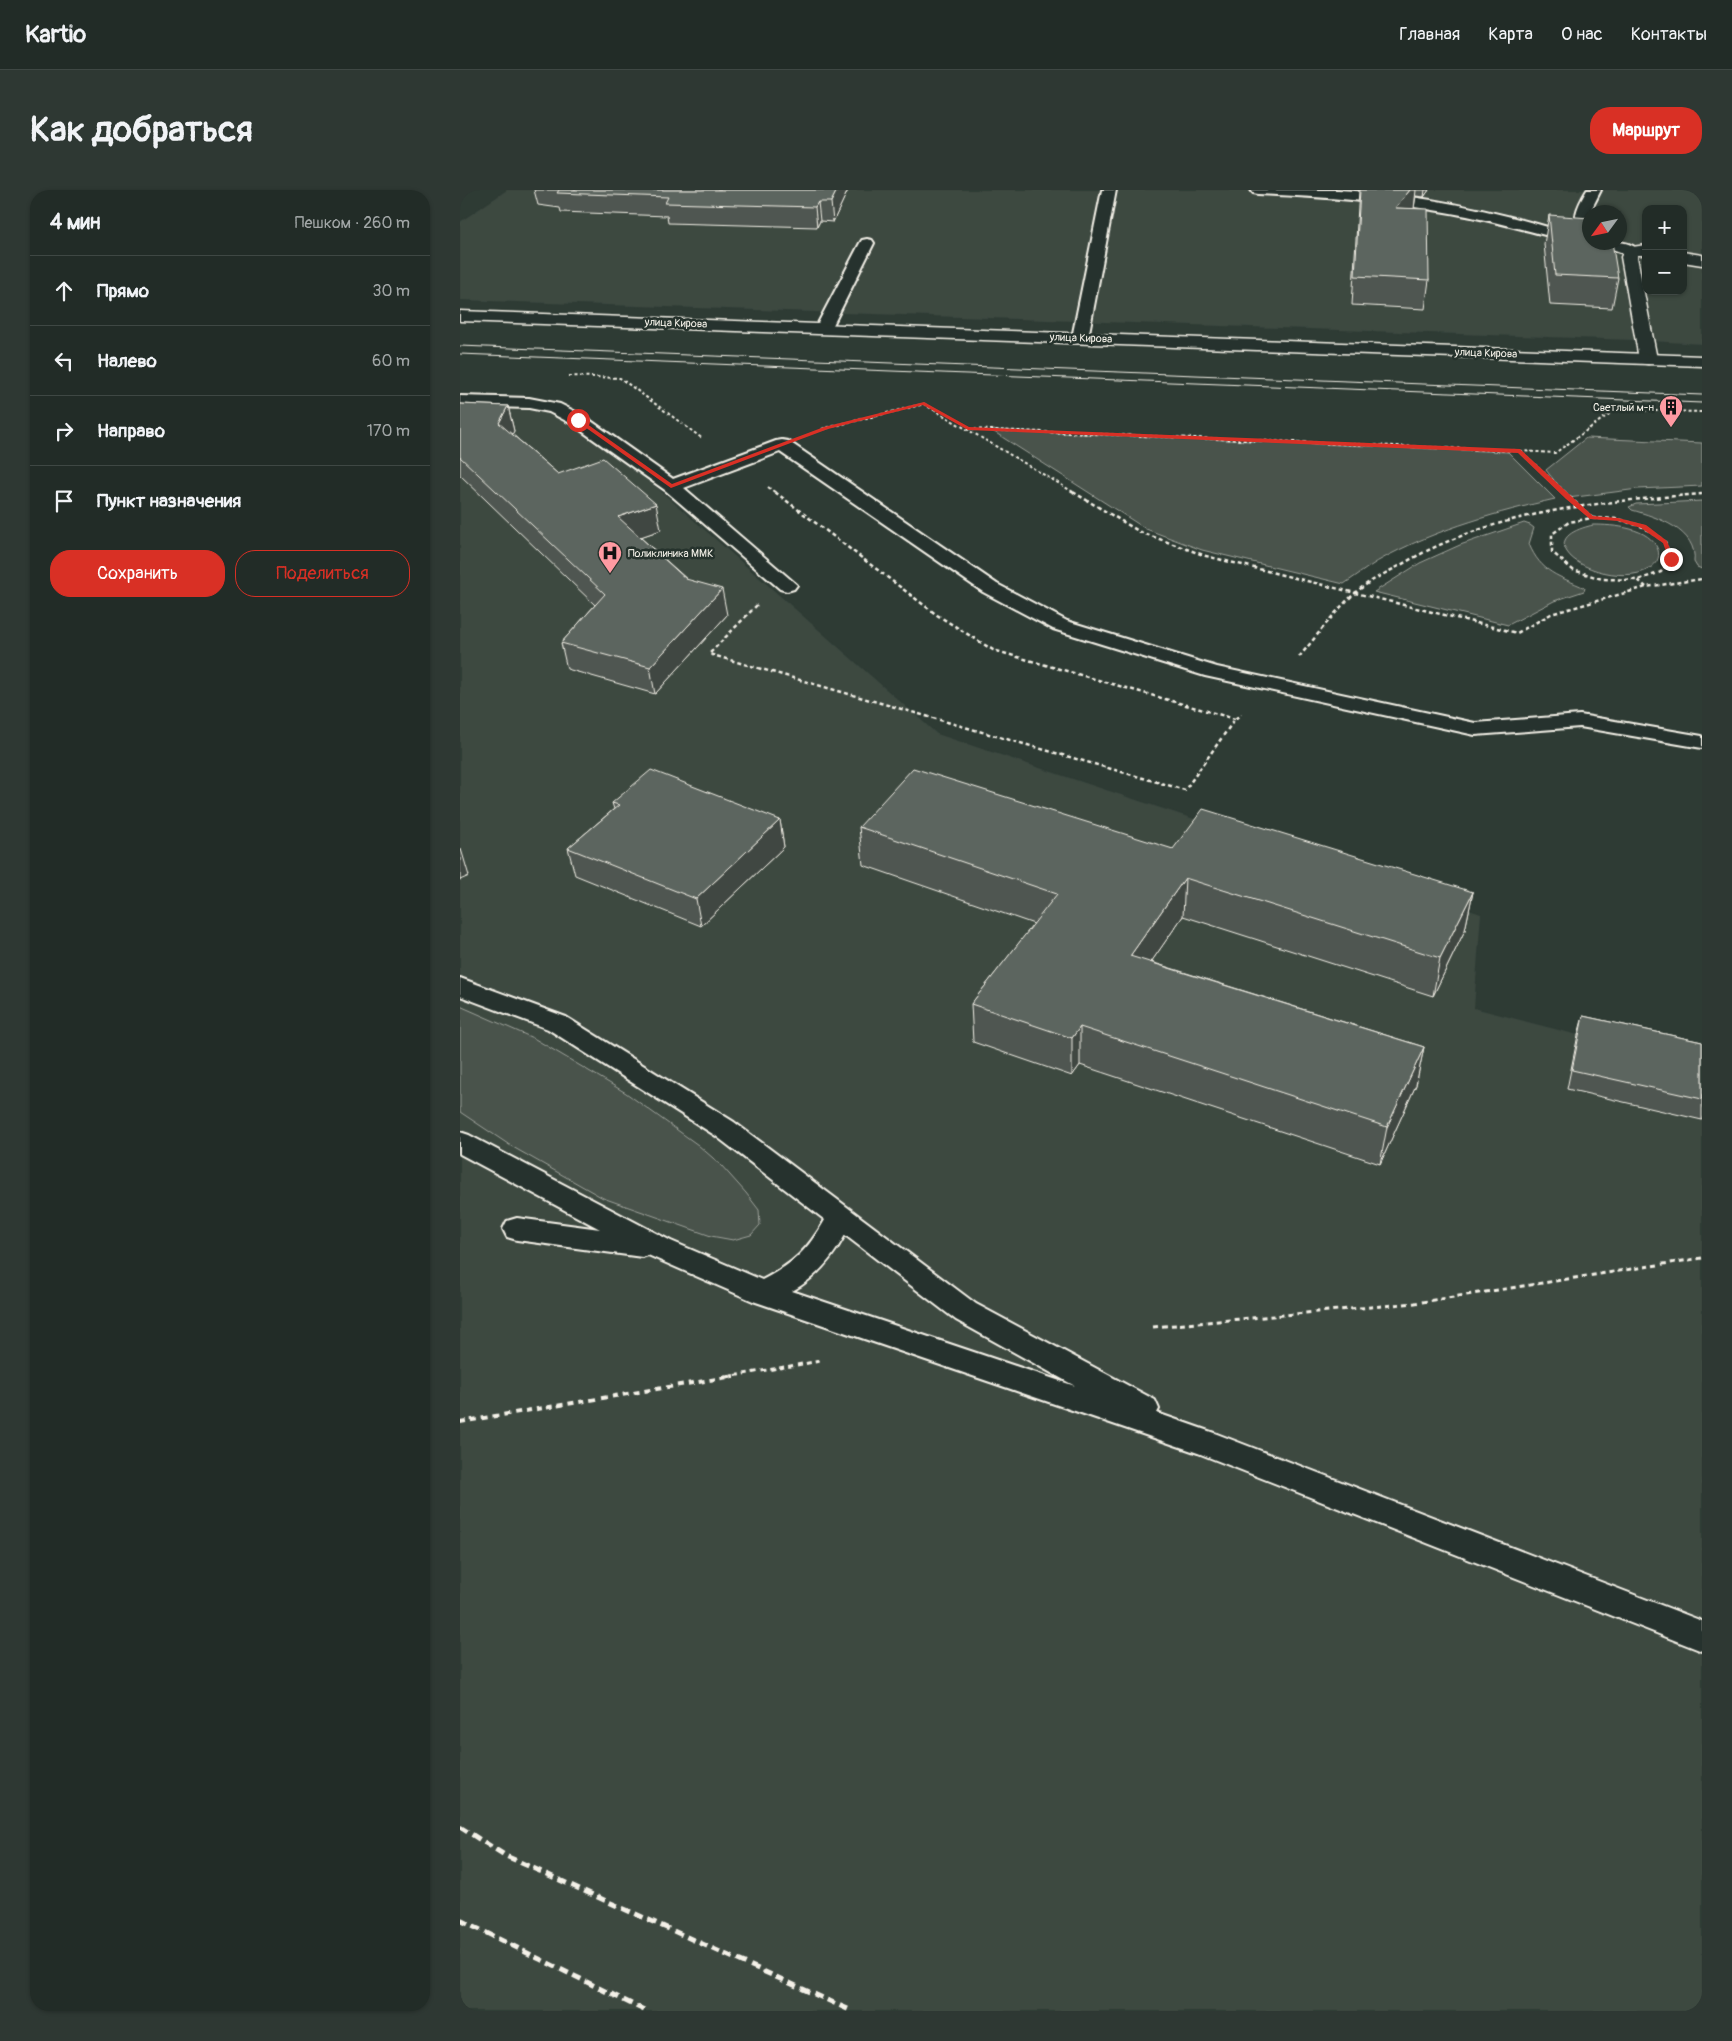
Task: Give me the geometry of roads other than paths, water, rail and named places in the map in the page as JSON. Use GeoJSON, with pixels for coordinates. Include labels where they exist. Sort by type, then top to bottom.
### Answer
{"type":"FeatureCollection","features":[{"type":"Feature","properties":{"kind":"main road"},"geometry":{"type":"LineString","coordinates":[[1638,251],[1629,257],[1648,359]]}},
{"type":"Feature","properties":{"kind":"main road"},"geometry":{"type":"LineString","coordinates":[[1687,258],[1702,260]]}},
{"type":"Feature","properties":{"kind":"main road","name":"улица Кирова"},"geometry":{"type":"LineString","coordinates":[[460,316],[1702,361]]}},
{"type":"Feature","properties":{"kind":"lane"},"geometry":{"type":"LineString","coordinates":[[1080,338],[1109,190]]}},
{"type":"Feature","properties":{"kind":"lane"},"geometry":{"type":"LineString","coordinates":[[1258,190],[1307,192],[1409,202],[1508,219],[1553,233]]}},
{"type":"Feature","properties":{"kind":"lane"},"geometry":{"type":"LineString","coordinates":[[1586,205],[1594,190]]}},
{"type":"Feature","properties":{"kind":"lane"},"geometry":{"type":"LineString","coordinates":[[823,329],[866,243]]}},
{"type":"Feature","properties":{"kind":"lane"},"geometry":{"type":"LineString","coordinates":[[460,400],[529,403],[554,408],[578,420],[671,486],[788,585]]}},
{"type":"Feature","properties":{"kind":"lane"},"geometry":{"type":"LineString","coordinates":[[671,486],[782,445],[990,588],[1060,625],[1212,672],[1475,729],[1580,721],[1702,742]]}},
{"type":"Feature","properties":{"kind":"lane"},"geometry":{"type":"LineString","coordinates":[[460,986],[556,1023],[725,1129],[966,1312],[1206,1443]]}},
{"type":"Feature","properties":{"kind":"lane"},"geometry":{"type":"LineString","coordinates":[[460,1142],[661,1249],[763,1294],[1206,1443],[1702,1636]]}},
{"type":"Feature","properties":{"kind":"lane"},"geometry":{"type":"LineString","coordinates":[[763,1294],[797,1275],[817,1256],[824,1249],[841,1217]]}},
{"type":"Feature","properties":{"kind":"lane"},"geometry":{"type":"LineString","coordinates":[[516,1229],[661,1249]]}},
{"type":"Feature","properties":{"kind":"tram line"},"geometry":{"type":"LineString","coordinates":[[460,346],[1702,395]]}},
{"type":"Feature","properties":{"kind":"tram line"},"geometry":{"type":"LineString","coordinates":[[460,354],[1702,403]]}},
{"type":"Feature","properties":{"kind":"railway"},"geometry":{"type":"LineString","coordinates":[[460,1827],[506,1856],[852,2011]]}},
{"type":"Feature","properties":{"kind":"railway"},"geometry":{"type":"LineString","coordinates":[[460,1920],[646,2011]]}},
{"type":"Feature","properties":{"kind":"place","name":"Светлый м-н"},"geometry":{"type":"Point","coordinates":[1671,428]}},
{"type":"Feature","properties":{"kind":"place","name":"Поликлиника ММК"},"geometry":{"type":"Point","coordinates":[610,574]}}]}
